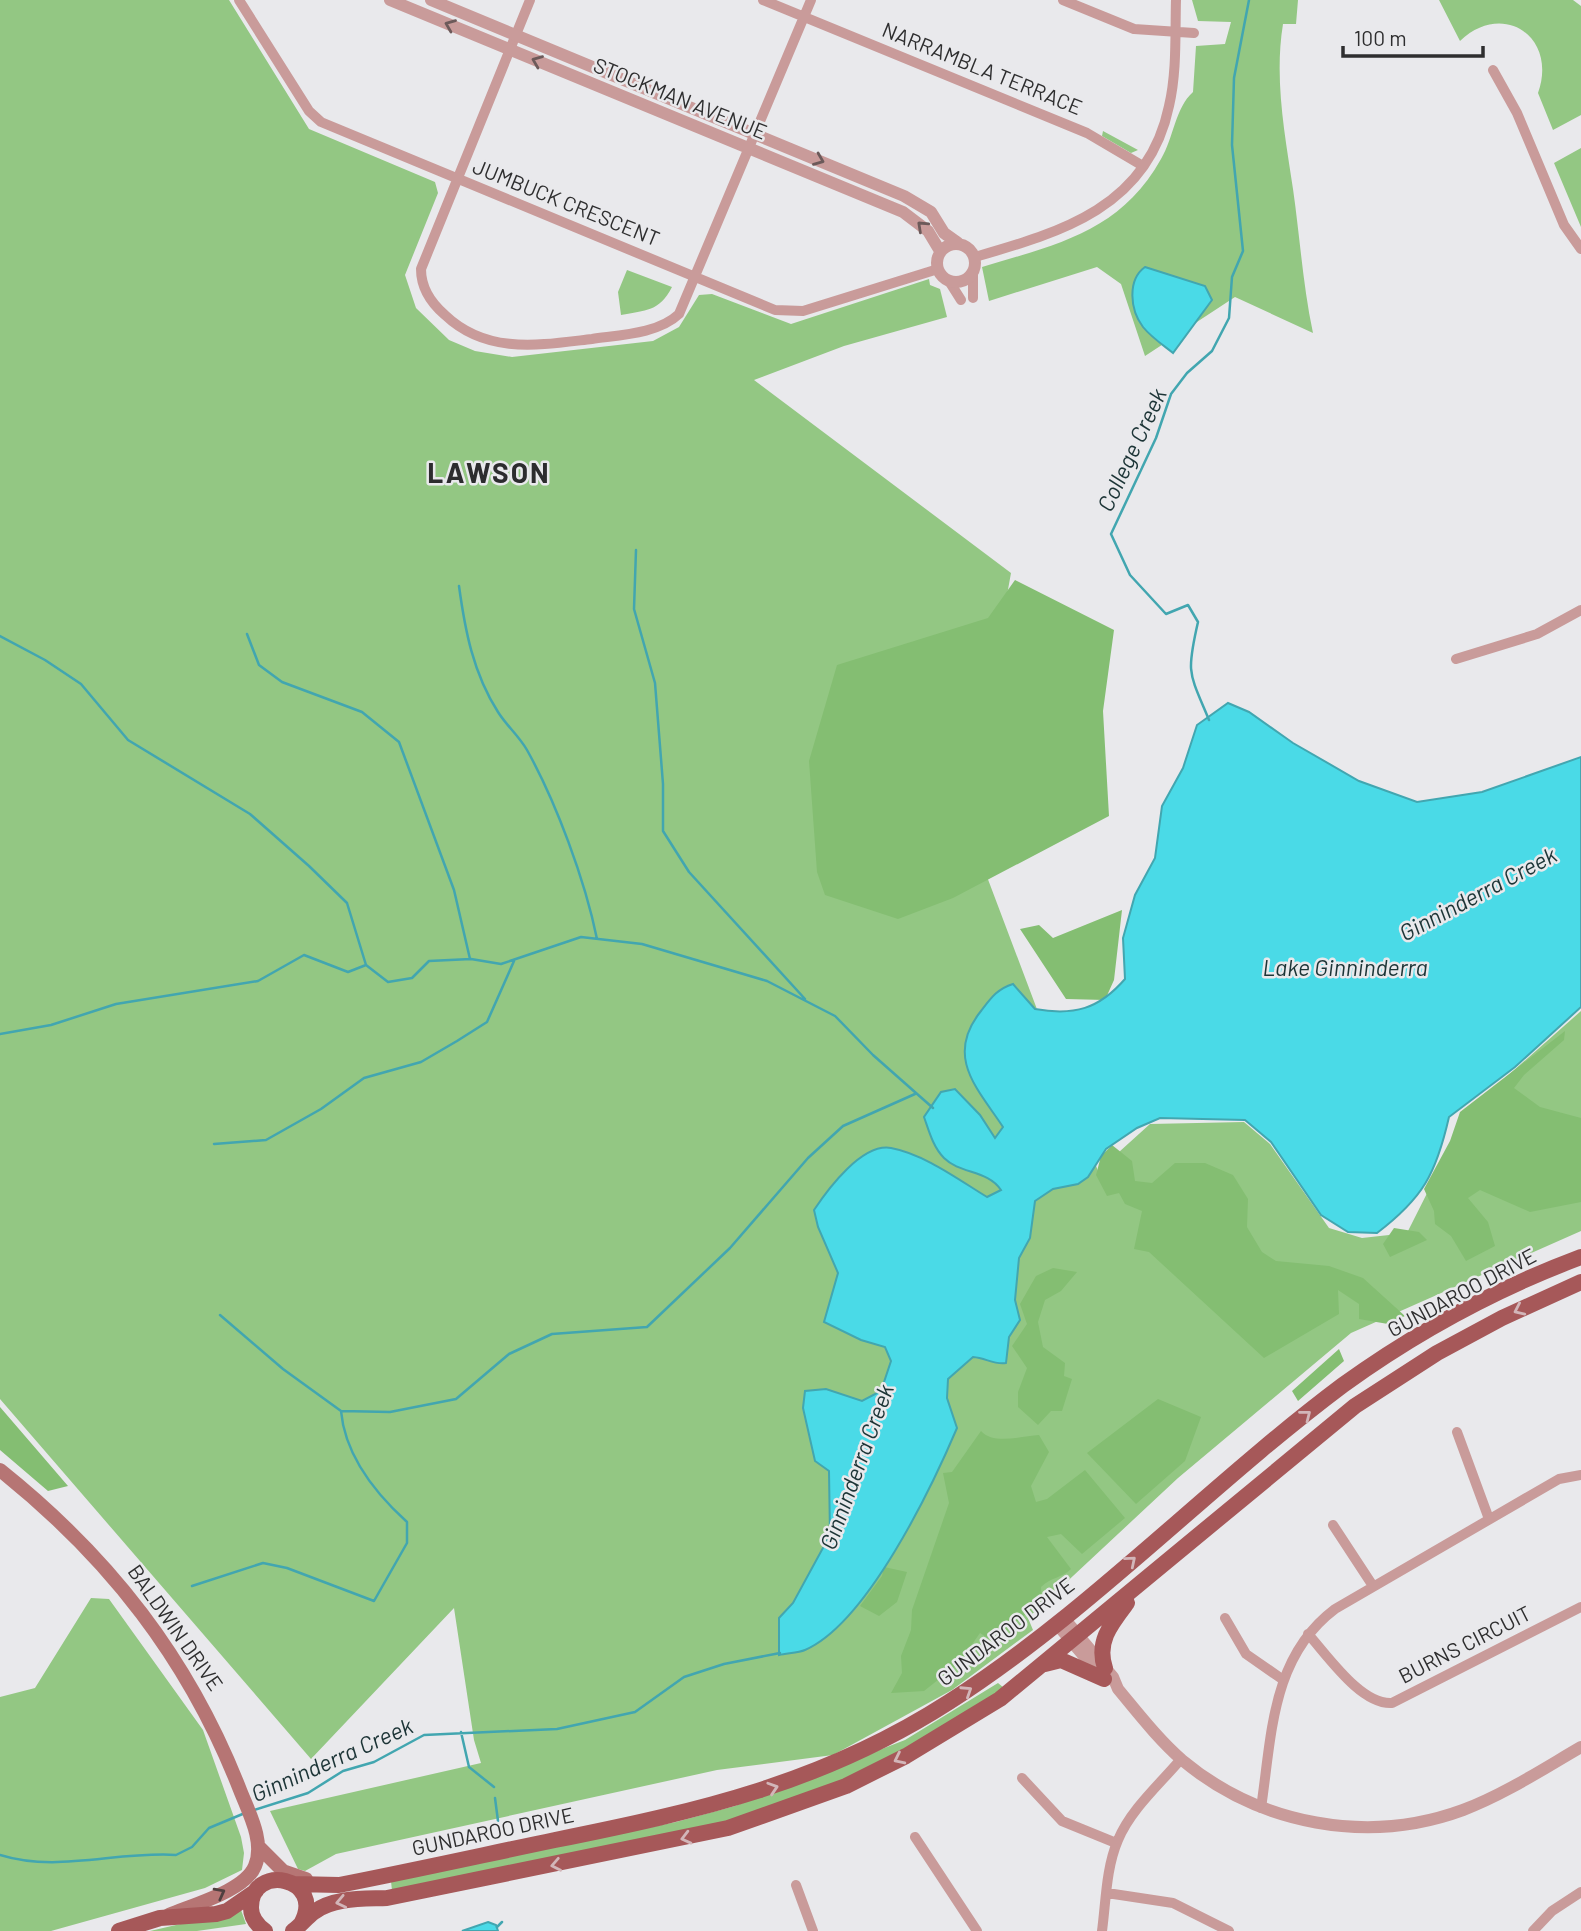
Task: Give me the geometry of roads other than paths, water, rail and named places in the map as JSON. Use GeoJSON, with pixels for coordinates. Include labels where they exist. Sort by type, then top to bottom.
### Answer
{"type":"FeatureCollection","features":[{"type":"Feature","properties":{"kind":"main road","name":"GUNDAROO DRIVE"},"geometry":{"type":"LineString","coordinates":[[256,1891],[272,1880],[294,1884],[338,1885],[678,1815],[784,1784],[846,1759],[924,1718],[990,1675],[1344,1385],[1415,1339],[1487,1298],[1581,1257]]}},
{"type":"Feature","properties":{"kind":"main road","name":"GUNDAROO DRIVE"},"geometry":{"type":"LineString","coordinates":[[297,1928],[316,1910],[330,1904],[353,1899],[387,1898],[623,1852],[728,1828],[783,1811],[846,1786],[959,1727],[1000,1699],[1355,1406],[1437,1353],[1502,1318],[1581,1282]]}},
{"type":"Feature","properties":{"kind":"main road","name":"BALDWIN DRIVE"},"geometry":{"type":"LineString","coordinates":[[0,1470],[40,1502],[82,1543],[134,1602],[203,1704],[231,1767],[260,1848],[293,1877],[338,1885]]}},
{"type":"Feature","properties":{"kind":"main road"},"geometry":{"type":"LineString","coordinates":[[1109,1679],[1100,1652],[1103,1642],[1116,1618],[1144,1582]]}},
{"type":"Feature","properties":{"kind":"main road"},"geometry":{"type":"LineString","coordinates":[[1042,1665],[1061,1660],[1109,1679]]}},
{"type":"Feature","properties":{"kind":"main road"},"geometry":{"type":"LineString","coordinates":[[119,1931],[224,1892],[255,1868],[260,1848]]}},
{"type":"Feature","properties":{"kind":"main road"},"geometry":{"type":"LineString","coordinates":[[294,1884],[306,1899],[306,1912],[297,1928]]}},
{"type":"Feature","properties":{"kind":"main road"},"geometry":{"type":"LineString","coordinates":[[160,1918],[227,1911],[256,1891]]}},
{"type":"Feature","properties":{"kind":"main road"},"geometry":{"type":"LineString","coordinates":[[256,1891],[251,1910],[255,1921],[265,1931]]}},
{"type":"Feature","properties":{"kind":"street","name":"JUMBUCK CRESCENT"},"geometry":{"type":"LineString","coordinates":[[239,0],[316,119],[775,310],[792,313],[938,269]]}},
{"type":"Feature","properties":{"kind":"street","name":"STOCKMAN AVENUE"},"geometry":{"type":"LineString","coordinates":[[390,0],[911,216],[929,231],[940,251]]}},
{"type":"Feature","properties":{"kind":"street","name":"STOCKMAN AVENUE"},"geometry":{"type":"LineString","coordinates":[[430,0],[914,200],[931,212],[944,233],[958,243]]}},
{"type":"Feature","properties":{"kind":"street"},"geometry":{"type":"LineString","coordinates":[[530,0],[424,256],[421,276],[428,295],[441,312],[474,335],[494,342],[524,346],[614,336],[670,322],[679,314],[811,0]]}},
{"type":"Feature","properties":{"kind":"street","name":"NARRAMBLA TERRACE"},"geometry":{"type":"LineString","coordinates":[[763,0],[1087,133],[1143,166]]}},
{"type":"Feature","properties":{"kind":"street"},"geometry":{"type":"LineString","coordinates":[[1063,0],[1133,29],[1194,33]]}},
{"type":"Feature","properties":{"kind":"street"},"geometry":{"type":"LineString","coordinates":[[975,257],[1055,232],[1089,217],[1119,194],[1143,166],[1162,131],[1170,105],[1176,0]]}},
{"type":"Feature","properties":{"kind":"street"},"geometry":{"type":"LineString","coordinates":[[1493,71],[1517,113],[1564,225],[1581,249]]}},
{"type":"Feature","properties":{"kind":"street"},"geometry":{"type":"LineString","coordinates":[[961,300],[950,281],[938,269],[940,251],[958,243],[968,248],[975,257],[973,298]]}},
{"type":"Feature","properties":{"kind":"street"},"geometry":{"type":"LineString","coordinates":[[950,281],[964,281],[973,274]]}},
{"type":"Feature","properties":{"kind":"street"},"geometry":{"type":"LineString","coordinates":[[1456,659],[1536,634],[1581,610]]}},
{"type":"Feature","properties":{"kind":"street"},"geometry":{"type":"LineString","coordinates":[[1457,1432],[1489,1519]]}},
{"type":"Feature","properties":{"kind":"street"},"geometry":{"type":"LineString","coordinates":[[1261,1808],[1282,1679],[1308,1634],[1335,1609],[1373,1586],[1564,1477],[1581,1475]]}},
{"type":"Feature","properties":{"kind":"street"},"geometry":{"type":"LineString","coordinates":[[1333,1525],[1373,1586]]}},
{"type":"Feature","properties":{"kind":"street","name":"BURNS CIRCUIT"},"geometry":{"type":"LineString","coordinates":[[1308,1634],[1365,1696],[1381,1703],[1392,1703],[1581,1607]]}},
{"type":"Feature","properties":{"kind":"street"},"geometry":{"type":"LineString","coordinates":[[1225,1618],[1246,1654],[1282,1679]]}},
{"type":"Feature","properties":{"kind":"street"},"geometry":{"type":"LineString","coordinates":[[1060,1620],[1181,1759],[1219,1787],[1261,1808],[1310,1822],[1357,1827],[1427,1821],[1475,1805],[1581,1747]]}},
{"type":"Feature","properties":{"kind":"street"},"geometry":{"type":"LineString","coordinates":[[1102,1931],[1116,1843],[1129,1819],[1181,1759]]}},
{"type":"Feature","properties":{"kind":"street"},"geometry":{"type":"LineString","coordinates":[[1022,1777],[1062,1821],[1116,1843]]}},
{"type":"Feature","properties":{"kind":"street"},"geometry":{"type":"LineString","coordinates":[[915,1837],[977,1931]]}},
{"type":"Feature","properties":{"kind":"street"},"geometry":{"type":"LineString","coordinates":[[796,1885],[813,1931]]}},
{"type":"Feature","properties":{"kind":"street"},"geometry":{"type":"LineString","coordinates":[[1533,1931],[1552,1911],[1581,1892]]}},
{"type":"Feature","properties":{"kind":"street"},"geometry":{"type":"LineString","coordinates":[[1107,1893],[1173,1903],[1229,1931]]}},
{"type":"Feature","properties":{"kind":"water"},"geometry":{"type":"Polygon","coordinates":[[[1145,267],[1205,286],[1212,300],[1173,353],[1146,331],[1135,312],[1133,287],[1135,279],[1145,267]]]}},
{"type":"Feature","properties":{"kind":"water","name":"Lake Ginninderra"},"geometry":{"type":"Polygon","coordinates":[[[1228,703],[1249,712],[1293,743],[1359,781],[1417,802],[1482,792],[1581,757],[1581,1007],[1515,1067],[1449,1117],[1433,1170],[1417,1196],[1377,1233],[1348,1232],[1321,1215],[1271,1142],[1245,1120],[1160,1118],[1137,1128],[1106,1149],[1088,1177],[1078,1184],[1053,1189],[1035,1201],[1030,1238],[1019,1258],[1015,1300],[1020,1320],[1009,1337],[1006,1363],[973,1357],[948,1379],[947,1398],[957,1428],[931,1485],[894,1552],[851,1612],[828,1635],[805,1650],[779,1655],[779,1618],[793,1603],[830,1535],[829,1471],[815,1461],[803,1408],[805,1391],[826,1389],[862,1401],[881,1391],[891,1361],[885,1347],[861,1340],[824,1322],[838,1273],[818,1227],[814,1210],[847,1169],[880,1148],[891,1148],[916,1156],[941,1168],[987,1197],[1001,1190],[989,1179],[958,1167],[944,1158],[934,1144],[924,1117],[941,1092],[955,1089],[980,1115],[995,1138],[1003,1127],[975,1086],[965,1058],[965,1043],[970,1028],[998,991],[1013,984],[1035,1009],[1074,1010],[1095,1004],[1125,979],[1123,938],[1135,895],[1155,858],[1162,806],[1183,768],[1197,725],[1228,703]]]}},
{"type":"Feature","properties":{"kind":"water"},"geometry":{"type":"Polygon","coordinates":[[[488,1922],[496,1925],[498,1931],[462,1931],[488,1922]]]}},
{"type":"Feature","properties":{"kind":"waterway","name":"College Creek"},"geometry":{"type":"LineString","coordinates":[[1209,720],[1191,673],[1198,622],[1188,605],[1166,614],[1130,575],[1111,534],[1156,438],[1171,394],[1187,373],[1212,351],[1229,318],[1232,277],[1243,251],[1232,145],[1234,78],[1249,0]]}},
{"type":"Feature","properties":{"kind":"waterway"},"geometry":{"type":"LineString","coordinates":[[636,550],[634,609],[655,683],[663,784],[663,831],[689,872],[805,999]]}},
{"type":"Feature","properties":{"kind":"waterway"},"geometry":{"type":"LineString","coordinates":[[459,586],[467,635],[476,667],[498,712],[527,750],[559,817],[577,867],[597,939]]}},
{"type":"Feature","properties":{"kind":"waterway"},"geometry":{"type":"LineString","coordinates":[[247,634],[259,665],[282,682],[362,712],[399,742],[454,890],[470,959]]}},
{"type":"Feature","properties":{"kind":"waterway"},"geometry":{"type":"LineString","coordinates":[[0,636],[45,660],[81,684],[128,740],[250,814],[309,866],[347,903],[366,965]]}},
{"type":"Feature","properties":{"kind":"waterway"},"geometry":{"type":"LineString","coordinates":[[0,1034],[51,1025],[116,1004],[258,981],[304,955],[348,972],[366,965],[388,982],[412,978],[429,961],[471,959],[501,964],[581,937],[642,944],[767,981],[835,1016],[873,1055],[933,1108]]}},
{"type":"Feature","properties":{"kind":"waterway"},"geometry":{"type":"LineString","coordinates":[[214,1144],[266,1140],[321,1109],[364,1078],[421,1062],[457,1041],[487,1022],[514,961]]}},
{"type":"Feature","properties":{"kind":"waterway"},"geometry":{"type":"LineString","coordinates":[[220,1315],[283,1369],[341,1411],[390,1412],[456,1399],[509,1354],[552,1334],[647,1327],[730,1248],[808,1158],[843,1126],[915,1094]]}},
{"type":"Feature","properties":{"kind":"waterway"},"geometry":{"type":"LineString","coordinates":[[192,1586],[263,1563],[287,1568],[374,1601],[407,1543],[407,1522],[373,1486],[355,1458],[348,1443],[341,1411]]}},
{"type":"Feature","properties":{"kind":"waterway","name":"Ginninderra Creek"},"geometry":{"type":"LineString","coordinates":[[254,1810],[308,1793],[343,1771],[374,1762],[424,1735],[557,1729],[635,1712],[684,1677],[724,1664],[780,1653]]}},
{"type":"Feature","properties":{"kind":"waterway"},"geometry":{"type":"LineString","coordinates":[[461,1732],[469,1767],[494,1787]]}},
{"type":"Feature","properties":{"kind":"waterway"},"geometry":{"type":"LineString","coordinates":[[495,1798],[498,1821]]}},
{"type":"Feature","properties":{"kind":"waterway","name":"Ginninderra Creek"},"geometry":{"type":"LineString","coordinates":[[0,1855],[43,1862],[176,1855],[192,1847],[209,1828],[245,1813]]}},
{"type":"Feature","properties":{"kind":"waterway"},"geometry":{"type":"LineString","coordinates":[[497,1927],[502,1922]]}},
{"type":"Feature","properties":{"kind":"district","name":"LAWSON"},"geometry":{"type":"Point","coordinates":[489,473]}}]}
